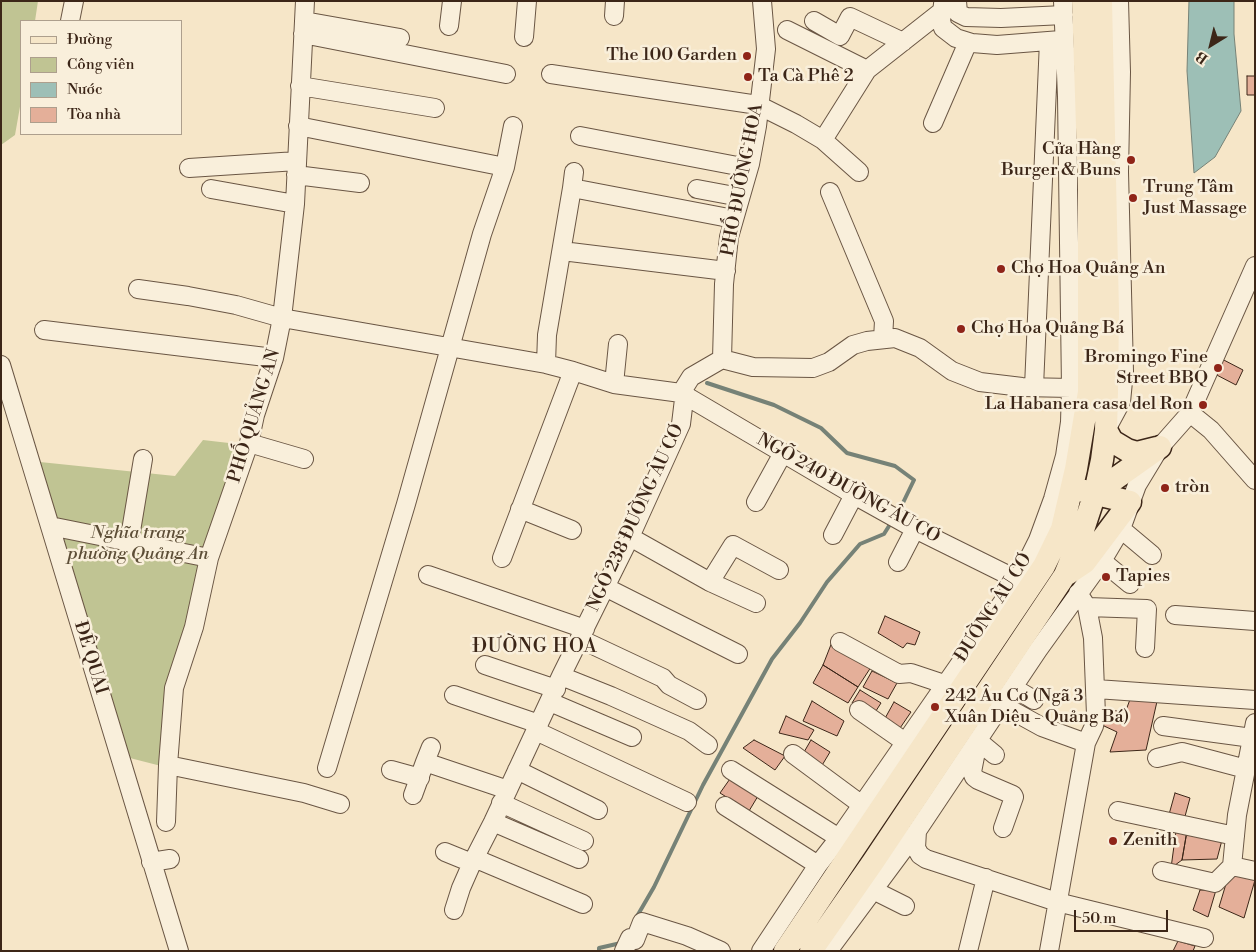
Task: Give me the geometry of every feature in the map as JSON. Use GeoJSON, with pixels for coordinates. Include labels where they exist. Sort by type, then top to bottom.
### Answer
{"type":"FeatureCollection","features":[{"type":"Feature","properties":{"kind":"main road","name":"ĐƯỜNG ÂU CƠ"},"geometry":{"type":"LineString","coordinates":[[811,951],[873,862],[1076,592],[1080,539],[1095,493],[1106,430],[1108,312],[1096,142],[1066,39],[1083,1]]}},
{"type":"Feature","properties":{"kind":"main road","name":"ĐƯỜNG ÂU CƠ"},"geometry":{"type":"LineString","coordinates":[[785,951],[846,843],[1044,566],[1062,529],[1072,489],[1080,390],[1096,142],[1101,1]]}},
{"type":"Feature","properties":{"kind":"main road"},"geometry":{"type":"LineString","coordinates":[[1106,430],[1116,444],[1132,452],[1160,448]]}},
{"type":"Feature","properties":{"kind":"main road"},"geometry":{"type":"LineString","coordinates":[[1095,493],[1160,448]]}},
{"type":"Feature","properties":{"kind":"main road"},"geometry":{"type":"LineString","coordinates":[[1072,489],[1130,502],[1085,562],[1076,592]]}},
{"type":"Feature","properties":{"kind":"main road"},"geometry":{"type":"LineString","coordinates":[[846,843],[873,862]]}},
{"type":"Feature","properties":{"kind":"street"},"geometry":{"type":"LineString","coordinates":[[70,20],[74,1]]}},
{"type":"Feature","properties":{"kind":"street","name":"PHỐ QUẢNG AN"},"geometry":{"type":"LineString","coordinates":[[166,822],[174,688],[194,627],[209,558],[249,443],[255,414],[274,358],[282,318],[295,204],[305,1]]}},
{"type":"Feature","properties":{"kind":"street"},"geometry":{"type":"LineString","coordinates":[[449,26],[452,1]]}},
{"type":"Feature","properties":{"kind":"street"},"geometry":{"type":"LineString","coordinates":[[524,37],[527,1]]}},
{"type":"Feature","properties":{"kind":"street","name":"PHỐ ĐƯỜNG HOA"},"geometry":{"type":"LineString","coordinates":[[722,359],[729,238],[748,168],[756,126],[766,49],[762,1]]}},
{"type":"Feature","properties":{"kind":"street"},"geometry":{"type":"LineString","coordinates":[[957,1],[958,13],[966,17],[1001,18],[1064,8]]}},
{"type":"Feature","properties":{"kind":"street","name":"ĐƯỜNG ÂU CƠ"},"geometry":{"type":"LineString","coordinates":[[1106,430],[1121,402],[1124,371],[1119,172],[1121,72],[1119,1]]}},
{"type":"Feature","properties":{"kind":"street"},"geometry":{"type":"LineString","coordinates":[[823,140],[867,70],[903,42],[942,4]]}},
{"type":"Feature","properties":{"kind":"street"},"geometry":{"type":"LineString","coordinates":[[942,4],[941,21],[943,28],[956,38],[968,42],[997,45],[1066,39],[1044,186],[1034,387]]}},
{"type":"Feature","properties":{"kind":"street","name":"ĐƯỜNG ÂU CƠ"},"geometry":{"type":"LineString","coordinates":[[761,951],[818,865],[846,843],[862,805],[944,684],[1018,580],[1038,540],[1053,499],[1065,456],[1070,422],[1080,390],[1064,8]]}},
{"type":"Feature","properties":{"kind":"street"},"geometry":{"type":"LineString","coordinates":[[814,21],[840,36],[850,17],[903,42]]}},
{"type":"Feature","properties":{"kind":"street"},"geometry":{"type":"LineString","coordinates":[[303,28],[400,38]]}},
{"type":"Feature","properties":{"kind":"street"},"geometry":{"type":"LineString","coordinates":[[303,28],[506,74]]}},
{"type":"Feature","properties":{"kind":"street"},"geometry":{"type":"LineString","coordinates":[[787,30],[867,70]]}},
{"type":"Feature","properties":{"kind":"street"},"geometry":{"type":"LineString","coordinates":[[933,123],[968,42]]}},
{"type":"Feature","properties":{"kind":"street"},"geometry":{"type":"LineString","coordinates":[[551,74],[758,105],[823,140],[859,172]]}},
{"type":"Feature","properties":{"kind":"street"},"geometry":{"type":"LineString","coordinates":[[300,86],[435,108]]}},
{"type":"Feature","properties":{"kind":"street"},"geometry":{"type":"LineString","coordinates":[[298,126],[505,167]]}},
{"type":"Feature","properties":{"kind":"street"},"geometry":{"type":"LineString","coordinates":[[327,768],[451,347],[482,234],[505,167],[512,126]]}},
{"type":"Feature","properties":{"kind":"street"},"geometry":{"type":"LineString","coordinates":[[580,136],[748,168]]}},
{"type":"Feature","properties":{"kind":"street"},"geometry":{"type":"LineString","coordinates":[[189,168],[296,168],[360,183]]}},
{"type":"Feature","properties":{"kind":"street"},"geometry":{"type":"LineString","coordinates":[[546,364],[547,335],[573,180],[734,219]]}},
{"type":"Feature","properties":{"kind":"street"},"geometry":{"type":"LineString","coordinates":[[211,189],[295,204]]}},
{"type":"Feature","properties":{"kind":"street"},"geometry":{"type":"LineString","coordinates":[[697,189],[740,197]]}},
{"type":"Feature","properties":{"kind":"street"},"geometry":{"type":"LineString","coordinates":[[830,192],[884,321],[883,339]]}},
{"type":"Feature","properties":{"kind":"street"},"geometry":{"type":"LineString","coordinates":[[562,251],[726,270]]}},
{"type":"Feature","properties":{"kind":"street","name":"ĐƯỜNG ÂU CƠ"},"geometry":{"type":"LineString","coordinates":[[828,951],[917,831],[1014,688],[1076,592],[1102,561],[1121,529],[1137,485],[1160,448],[1190,413],[1255,266]]}},
{"type":"Feature","properties":{"kind":"street"},"geometry":{"type":"LineString","coordinates":[[138,289],[236,305],[282,318],[546,364],[614,384],[681,393],[691,377],[722,359],[753,366],[813,368],[829,362],[853,345],[895,338],[909,342],[952,370],[980,382],[1080,390]]}},
{"type":"Feature","properties":{"kind":"street"},"geometry":{"type":"LineString","coordinates":[[44,330],[274,358]]}},
{"type":"Feature","properties":{"kind":"street"},"geometry":{"type":"LineString","coordinates":[[614,384],[618,344]]}},
{"type":"Feature","properties":{"kind":"street","name":"ĐÊ QUAI"},"geometry":{"type":"LineString","coordinates":[[1,365],[179,951]]}},
{"type":"Feature","properties":{"kind":"street"},"geometry":{"type":"LineString","coordinates":[[502,558],[573,371]]}},
{"type":"Feature","properties":{"kind":"street","name":"NGÕ 240 ĐƯỜNG ÂU CƠ"},"geometry":{"type":"LineString","coordinates":[[681,393],[854,495],[916,529],[1018,580]]}},
{"type":"Feature","properties":{"kind":"street","name":"NGÕ 238 ĐƯỜNG ÂU CƠ"},"geometry":{"type":"LineString","coordinates":[[454,910],[473,860],[630,537],[681,424],[684,399],[681,393]]}},
{"type":"Feature","properties":{"kind":"street"},"geometry":{"type":"LineString","coordinates":[[1190,413],[1211,430],[1255,480]]}},
{"type":"Feature","properties":{"kind":"street"},"geometry":{"type":"LineString","coordinates":[[249,443],[304,459]]}},
{"type":"Feature","properties":{"kind":"street"},"geometry":{"type":"LineString","coordinates":[[756,502],[783,454]]}},
{"type":"Feature","properties":{"kind":"street"},"geometry":{"type":"LineString","coordinates":[[129,543],[143,459]]}},
{"type":"Feature","properties":{"kind":"street"},"geometry":{"type":"LineString","coordinates":[[833,535],[854,495]]}},
{"type":"Feature","properties":{"kind":"street"},"geometry":{"type":"LineString","coordinates":[[520,509],[572,530]]}},
{"type":"Feature","properties":{"kind":"street"},"geometry":{"type":"LineString","coordinates":[[50,526],[209,558]]}},
{"type":"Feature","properties":{"kind":"street"},"geometry":{"type":"LineString","coordinates":[[898,562],[916,529]]}},
{"type":"Feature","properties":{"kind":"street"},"geometry":{"type":"LineString","coordinates":[[1121,529],[1152,555]]}},
{"type":"Feature","properties":{"kind":"street"},"geometry":{"type":"LineString","coordinates":[[630,537],[710,582],[756,603]]}},
{"type":"Feature","properties":{"kind":"street"},"geometry":{"type":"LineString","coordinates":[[710,582],[733,545],[779,570]]}},
{"type":"Feature","properties":{"kind":"street"},"geometry":{"type":"LineString","coordinates":[[1102,561],[1130,584]]}},
{"type":"Feature","properties":{"kind":"street"},"geometry":{"type":"LineString","coordinates":[[428,575],[583,634],[663,678],[669,685],[697,700]]}},
{"type":"Feature","properties":{"kind":"street"},"geometry":{"type":"LineString","coordinates":[[606,587],[738,654]]}},
{"type":"Feature","properties":{"kind":"street"},"geometry":{"type":"LineString","coordinates":[[1076,592],[1147,609],[1145,648]]}},
{"type":"Feature","properties":{"kind":"street"},"geometry":{"type":"LineString","coordinates":[[1050,951],[1086,743],[1095,720],[1094,638],[1076,592]]}},
{"type":"Feature","properties":{"kind":"street"},"geometry":{"type":"LineString","coordinates":[[1175,614],[1255,621]]}},
{"type":"Feature","properties":{"kind":"street"},"geometry":{"type":"LineString","coordinates":[[840,642],[899,674],[911,673],[944,684]]}},
{"type":"Feature","properties":{"kind":"street"},"geometry":{"type":"LineString","coordinates":[[485,665],[556,689],[611,696],[689,732],[708,745]]}},
{"type":"Feature","properties":{"kind":"street"},"geometry":{"type":"LineString","coordinates":[[1014,688],[1034,700]]}},
{"type":"Feature","properties":{"kind":"street"},"geometry":{"type":"LineString","coordinates":[[556,689],[632,737]]}},
{"type":"Feature","properties":{"kind":"street"},"geometry":{"type":"LineString","coordinates":[[1096,689],[1255,700]]}},
{"type":"Feature","properties":{"kind":"street"},"geometry":{"type":"LineString","coordinates":[[454,695],[538,728],[687,802]]}},
{"type":"Feature","properties":{"kind":"street"},"geometry":{"type":"LineString","coordinates":[[1002,705],[1042,727],[1086,743]]}},
{"type":"Feature","properties":{"kind":"street"},"geometry":{"type":"LineString","coordinates":[[858,710],[905,742]]}},
{"type":"Feature","properties":{"kind":"street"},"geometry":{"type":"LineString","coordinates":[[1162,871],[1215,883],[1232,866],[1235,836],[1253,730],[1163,726]]}},
{"type":"Feature","properties":{"kind":"street"},"geometry":{"type":"LineString","coordinates":[[977,740],[995,756]]}},
{"type":"Feature","properties":{"kind":"street"},"geometry":{"type":"LineString","coordinates":[[977,740],[976,760],[972,772],[974,777],[1014,795],[1004,828]]}},
{"type":"Feature","properties":{"kind":"street"},"geometry":{"type":"LineString","coordinates":[[1157,758],[1182,752],[1246,769]]}},
{"type":"Feature","properties":{"kind":"street"},"geometry":{"type":"LineString","coordinates":[[793,754],[862,805]]}},
{"type":"Feature","properties":{"kind":"street"},"geometry":{"type":"LineString","coordinates":[[391,770],[425,762],[504,797],[584,841]]}},
{"type":"Feature","properties":{"kind":"street"},"geometry":{"type":"LineString","coordinates":[[413,795],[425,762]]}},
{"type":"Feature","properties":{"kind":"street"},"geometry":{"type":"LineString","coordinates":[[168,765],[304,793],[340,804]]}},
{"type":"Feature","properties":{"kind":"street"},"geometry":{"type":"LineString","coordinates":[[517,770],[598,810]]}},
{"type":"Feature","properties":{"kind":"street"},"geometry":{"type":"LineString","coordinates":[[731,770],[846,843]]}},
{"type":"Feature","properties":{"kind":"street"},"geometry":{"type":"LineString","coordinates":[[725,806],[818,865]]}},
{"type":"Feature","properties":{"kind":"street"},"geometry":{"type":"LineString","coordinates":[[1118,811],[1235,836]]}},
{"type":"Feature","properties":{"kind":"street"},"geometry":{"type":"LineString","coordinates":[[493,822],[579,859]]}},
{"type":"Feature","properties":{"kind":"street"},"geometry":{"type":"LineString","coordinates":[[917,831],[916,848],[920,855],[926,859],[1057,902],[1204,938]]}},
{"type":"Feature","properties":{"kind":"street"},"geometry":{"type":"LineString","coordinates":[[445,852],[473,860],[583,904]]}},
{"type":"Feature","properties":{"kind":"street"},"geometry":{"type":"LineString","coordinates":[[151,862],[170,859]]}},
{"type":"Feature","properties":{"kind":"street"},"geometry":{"type":"LineString","coordinates":[[1232,866],[1255,871]]}},
{"type":"Feature","properties":{"kind":"street"},"geometry":{"type":"LineString","coordinates":[[968,951],[986,878]]}},
{"type":"Feature","properties":{"kind":"street"},"geometry":{"type":"LineString","coordinates":[[873,890],[905,906]]}},
{"type":"Feature","properties":{"kind":"street"},"geometry":{"type":"LineString","coordinates":[[624,951],[630,938],[635,940],[642,922],[687,936],[722,951]]}},
{"type":"Feature","properties":{"kind":"green space"},"geometry":{"type":"Polygon","coordinates":[[[1,1],[38,1],[35,20],[20,20],[20,107],[15,135],[1,145],[1,1]]]}},
{"type":"Feature","properties":{"kind":"green space","name":"Nghĩa trang phường Quảng An"},"geometry":{"type":"Polygon","coordinates":[[[203,440],[246,445],[201,582],[165,767],[126,757],[40,462],[175,476],[203,440]]]}},
{"type":"Feature","properties":{"kind":"water"},"geometry":{"type":"Polygon","coordinates":[[[1189,1],[1234,1],[1234,34],[1241,111],[1215,157],[1194,173],[1187,71],[1189,1]]]}},
{"type":"Feature","properties":{"kind":"building"},"geometry":{"type":"Polygon","coordinates":[[[1247,76],[1255,76],[1255,95],[1247,95],[1247,76]]]}},
{"type":"Feature","properties":{"kind":"building"},"geometry":{"type":"Polygon","coordinates":[[[1218,357],[1243,370],[1236,385],[1211,372],[1218,357]]]}},
{"type":"Feature","properties":{"kind":"building"},"geometry":{"type":"Polygon","coordinates":[[[885,616],[920,632],[915,645],[907,643],[903,648],[878,633],[885,616]]]}},
{"type":"Feature","properties":{"kind":"building"},"geometry":{"type":"Polygon","coordinates":[[[832,642],[873,664],[858,687],[823,665],[832,642]]]}},
{"type":"Feature","properties":{"kind":"building"},"geometry":{"type":"Polygon","coordinates":[[[823,665],[858,687],[848,703],[813,683],[823,665]]]}},
{"type":"Feature","properties":{"kind":"building"},"geometry":{"type":"Polygon","coordinates":[[[872,671],[897,683],[888,699],[863,687],[872,671]]]}},
{"type":"Feature","properties":{"kind":"building"},"geometry":{"type":"Polygon","coordinates":[[[860,690],[881,703],[874,714],[852,703],[860,690]]]}},
{"type":"Feature","properties":{"kind":"building"},"geometry":{"type":"Polygon","coordinates":[[[1132,694],[1158,697],[1146,750],[1110,752],[1117,732],[1102,725],[1108,709],[1125,713],[1132,694]]]}},
{"type":"Feature","properties":{"kind":"building"},"geometry":{"type":"Polygon","coordinates":[[[812,701],[844,721],[837,736],[803,721],[812,701]]]}},
{"type":"Feature","properties":{"kind":"building"},"geometry":{"type":"Polygon","coordinates":[[[894,702],[911,712],[898,731],[883,722],[894,702]]]}},
{"type":"Feature","properties":{"kind":"building"},"geometry":{"type":"Polygon","coordinates":[[[786,716],[814,730],[808,740],[779,733],[786,716]]]}},
{"type":"Feature","properties":{"kind":"building"},"geometry":{"type":"Polygon","coordinates":[[[754,740],[785,756],[775,770],[743,748],[754,740]]]}},
{"type":"Feature","properties":{"kind":"building"},"geometry":{"type":"Polygon","coordinates":[[[811,740],[830,752],[818,772],[800,759],[811,740]]]}},
{"type":"Feature","properties":{"kind":"building"},"geometry":{"type":"Polygon","coordinates":[[[732,776],[758,796],[749,811],[720,793],[732,776]]]}},
{"type":"Feature","properties":{"kind":"building"},"geometry":{"type":"Polygon","coordinates":[[[1175,793],[1190,798],[1184,820],[1168,818],[1175,793]]]}},
{"type":"Feature","properties":{"kind":"building"},"geometry":{"type":"Polygon","coordinates":[[[1176,831],[1187,831],[1182,860],[1171,868],[1176,831]]]}},
{"type":"Feature","properties":{"kind":"building"},"geometry":{"type":"Polygon","coordinates":[[[1187,831],[1222,840],[1217,859],[1182,860],[1187,831]]]}},
{"type":"Feature","properties":{"kind":"building"},"geometry":{"type":"Polygon","coordinates":[[[1229,874],[1255,880],[1244,918],[1219,907],[1229,874]]]}},
{"type":"Feature","properties":{"kind":"building"},"geometry":{"type":"Polygon","coordinates":[[[1200,890],[1216,890],[1208,917],[1193,910],[1200,890]]]}},
{"type":"Feature","properties":{"kind":"building"},"geometry":{"type":"Polygon","coordinates":[[[1178,941],[1195,946],[1193,951],[1173,951],[1178,941]]]}},
{"type":"Feature","properties":{"kind":"waterway"},"geometry":{"type":"LineString","coordinates":[[707,383],[774,405],[821,428],[847,453],[895,466],[914,480],[900,509]]}},
{"type":"Feature","properties":{"kind":"waterway"},"geometry":{"type":"LineString","coordinates":[[636,918],[654,887],[703,785],[772,659],[800,623],[827,582],[860,544],[884,534],[889,526]]}},
{"type":"Feature","properties":{"kind":"waterway"},"geometry":{"type":"LineString","coordinates":[[599,951],[599,948],[621,943]]}},
{"type":"Feature","properties":{"kind":"place","name":"The 100 Garden"},"geometry":{"type":"Point","coordinates":[747,56]}},
{"type":"Feature","properties":{"kind":"place","name":"Ta Cà Phê 2"},"geometry":{"type":"Point","coordinates":[748,77]}},
{"type":"Feature","properties":{"kind":"place","name":"Cửa Hàng Burger & Buns"},"geometry":{"type":"Point","coordinates":[1131,160]}},
{"type":"Feature","properties":{"kind":"place","name":"Trung Tâm Just Massage"},"geometry":{"type":"Point","coordinates":[1133,198]}},
{"type":"Feature","properties":{"kind":"place","name":"Chợ Hoa Quảng An"},"geometry":{"type":"Point","coordinates":[1001,269]}},
{"type":"Feature","properties":{"kind":"place","name":"Chợ Hoa Quảng Bá"},"geometry":{"type":"Point","coordinates":[961,329]}},
{"type":"Feature","properties":{"kind":"place","name":"Bromingo Fine Street BBQ"},"geometry":{"type":"Point","coordinates":[1218,368]}},
{"type":"Feature","properties":{"kind":"place","name":"La Habanera casa del Ron"},"geometry":{"type":"Point","coordinates":[1203,405]}},
{"type":"Feature","properties":{"kind":"place","name":"tròn"},"geometry":{"type":"Point","coordinates":[1165,488]}},
{"type":"Feature","properties":{"kind":"place","name":"Tapies"},"geometry":{"type":"Point","coordinates":[1106,577]}},
{"type":"Feature","properties":{"kind":"place","name":"242 Âu Cơ (Ngã 3 Xuân Diệu - Quảng Bá)"},"geometry":{"type":"Point","coordinates":[935,707]}},
{"type":"Feature","properties":{"kind":"place","name":"Zenith"},"geometry":{"type":"Point","coordinates":[1113,841]}},
{"type":"Feature","properties":{"kind":"district","name":"ĐƯỜNG HOA"},"geometry":{"type":"Point","coordinates":[535,647]}}]}
